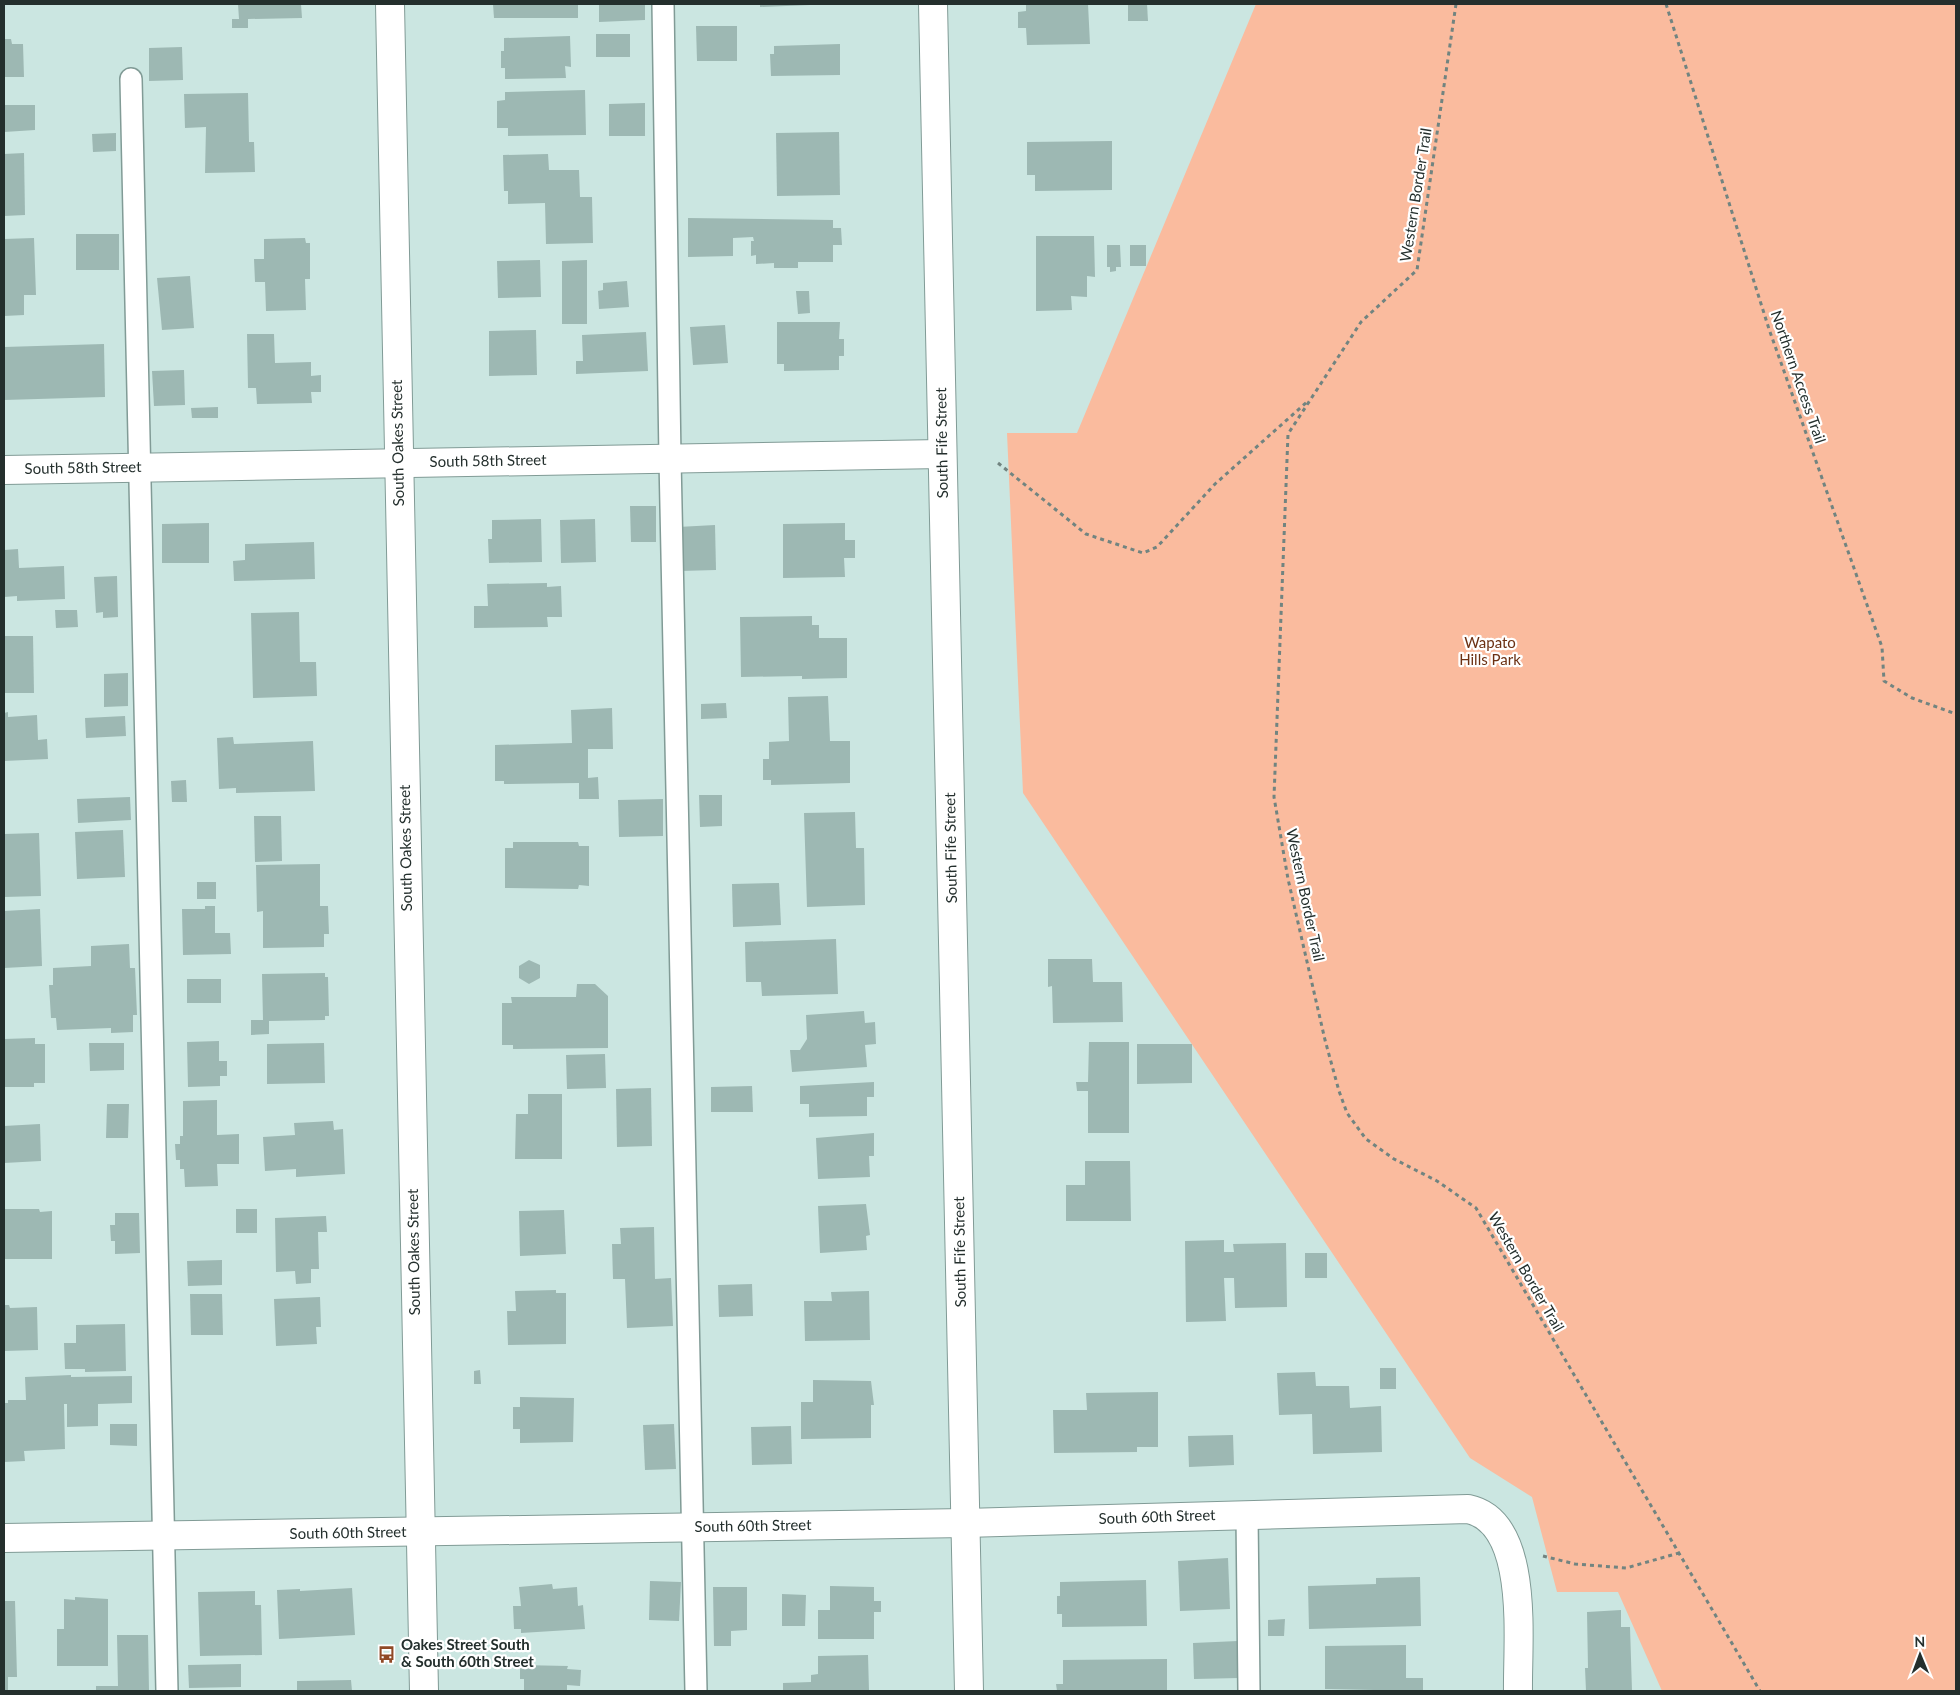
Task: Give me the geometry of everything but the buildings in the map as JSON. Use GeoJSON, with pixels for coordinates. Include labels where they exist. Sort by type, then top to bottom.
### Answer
{"type":"FeatureCollection","features":[{"type":"Feature","properties":{"kind":"street","name":"South Oakes Street"},"geometry":{"type":"LineString","coordinates":[[390,4],[419,1531],[424,1691]]}},
{"type":"Feature","properties":{"kind":"street","name":"South Fife Street"},"geometry":{"type":"LineString","coordinates":[[933,4],[969,1691]]}},
{"type":"Feature","properties":{"kind":"street","name":"South 58th Street"},"geometry":{"type":"LineString","coordinates":[[4,470],[942,454]]}},
{"type":"Feature","properties":{"kind":"street","name":"South 60th Street"},"geometry":{"type":"LineString","coordinates":[[4,1538],[966,1523],[1468,1509],[1484,1514],[1496,1525],[1508,1549]]}},
{"type":"Feature","properties":{"kind":"street"},"geometry":{"type":"LineString","coordinates":[[1508,1549],[1516,1588],[1518,1691]]}},
{"type":"Feature","properties":{"kind":"lane"},"geometry":{"type":"LineString","coordinates":[[663,4],[670,459],[696,1691]]}},
{"type":"Feature","properties":{"kind":"lane"},"geometry":{"type":"LineString","coordinates":[[131,79],[167,1691]]}},
{"type":"Feature","properties":{"kind":"lane"},"geometry":{"type":"LineString","coordinates":[[1247,1515],[1250,1691]]}},
{"type":"Feature","properties":{"kind":"path","name":"Western Border Trail"},"geometry":{"type":"LineString","coordinates":[[1456,4],[1417,270],[1361,322],[1288,434],[1274,797],[1288,879],[1339,1091],[1347,1113],[1366,1139],[1394,1159],[1437,1182],[1476,1208],[1760,1691]]}},
{"type":"Feature","properties":{"kind":"path","name":"Northern Access Trail"},"geometry":{"type":"LineString","coordinates":[[1666,4],[1768,330],[1882,647],[1884,681],[1912,698],[1956,714]]}},
{"type":"Feature","properties":{"kind":"path"},"geometry":{"type":"LineString","coordinates":[[998,464],[1086,534],[1143,553],[1157,547],[1215,484],[1312,397]]}},
{"type":"Feature","properties":{"kind":"path"},"geometry":{"type":"LineString","coordinates":[[1508,1549],[1575,1564],[1626,1568],[1679,1553]]}},
{"type":"Feature","properties":{"kind":"green space","name":"Wapato Hills Park"},"geometry":{"type":"Polygon","coordinates":[[[1256,4],[1956,4],[1956,1691],[1662,1691],[1618,1592],[1557,1592],[1532,1497],[1470,1458],[1023,793],[1007,433],[1077,433],[1256,4]]]}},
{"type":"Feature","properties":{"kind":"place","name":"Oakes Street South & South 60th Street"},"geometry":{"type":"Point","coordinates":[387,1654]}}]}
